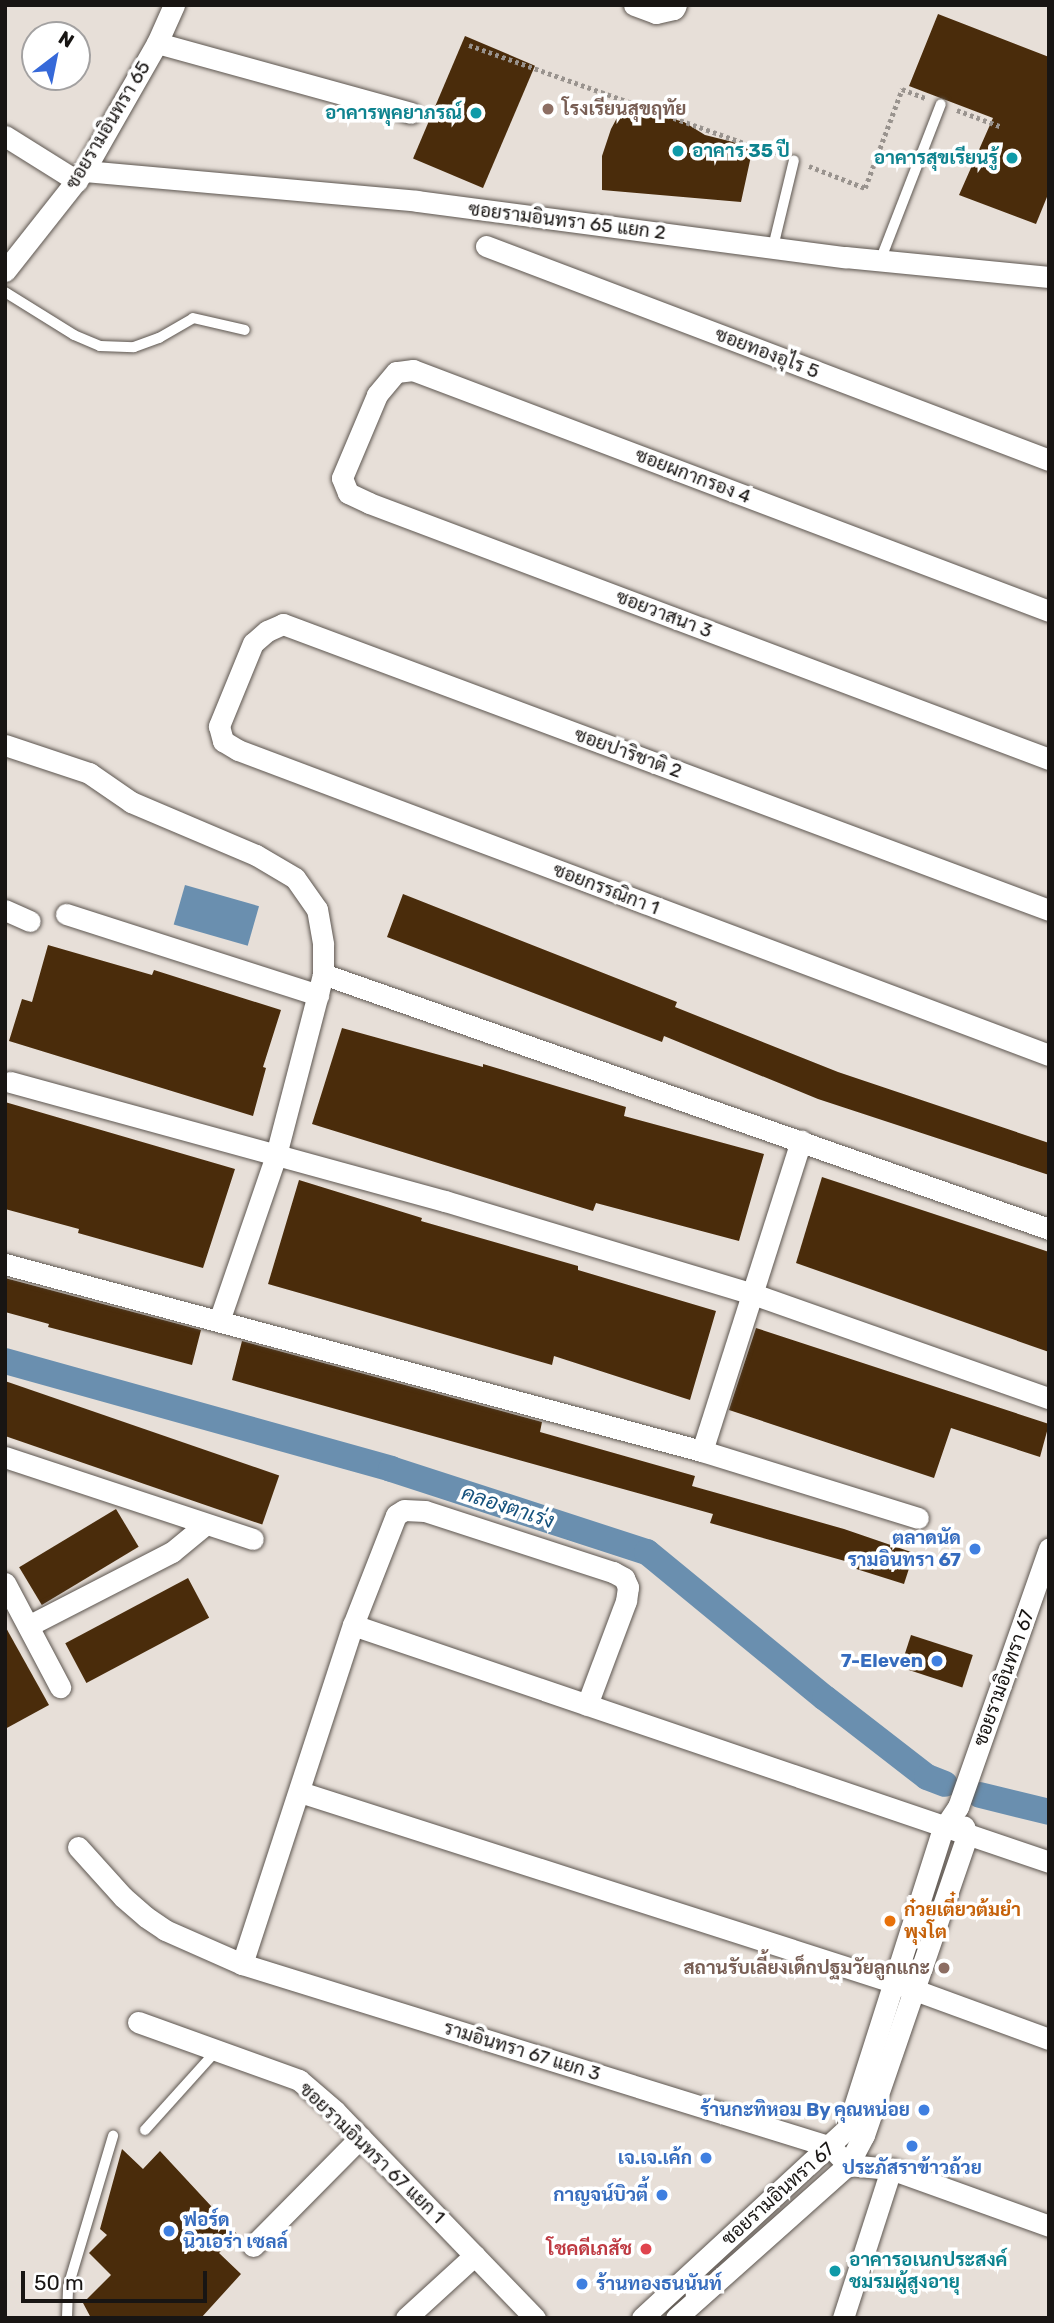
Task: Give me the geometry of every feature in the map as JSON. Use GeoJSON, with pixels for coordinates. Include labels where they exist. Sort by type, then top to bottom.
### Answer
{"type":"FeatureCollection","features":[{"type":"Feature","properties":{"kind":"street","name":"ซอยรามอินทรา 65"},"geometry":{"type":"LineString","coordinates":[[5,271],[80,176],[157,43],[174,5]]}},
{"type":"Feature","properties":{"kind":"street"},"geometry":{"type":"LineString","coordinates":[[634,5],[656,13],[674,9],[676,5]]}},
{"type":"Feature","properties":{"kind":"street"},"geometry":{"type":"LineString","coordinates":[[157,43],[411,113]]}},
{"type":"Feature","properties":{"kind":"street"},"geometry":{"type":"LineString","coordinates":[[5,136],[80,176]]}},
{"type":"Feature","properties":{"kind":"street","name":"ซอยรามอินทรา 65 แยก 2"},"geometry":{"type":"LineString","coordinates":[[80,176],[417,201],[880,261],[1049,278]]}},
{"type":"Feature","properties":{"kind":"street","name":"ซอยทองอุไร 5"},"geometry":{"type":"LineString","coordinates":[[486,246],[1049,460]]}},
{"type":"Feature","properties":{"kind":"street","name":"ซอยผกากรอง 4"},"geometry":{"type":"LineString","coordinates":[[363,425],[377,395],[396,372],[414,370],[1049,611]]}},
{"type":"Feature","properties":{"kind":"street","name":"ซอยวาสนา 3"},"geometry":{"type":"LineString","coordinates":[[363,425],[342,478],[348,493],[358,498],[1049,759]]}},
{"type":"Feature","properties":{"kind":"street","name":"ซอยปาริชาติ 2"},"geometry":{"type":"LineString","coordinates":[[236,684],[253,643],[267,631],[283,624],[1049,910]]}},
{"type":"Feature","properties":{"kind":"street","name":"ซอยกรรณิกา 1"},"geometry":{"type":"LineString","coordinates":[[236,684],[219,726],[223,741],[238,750],[1049,1055]]}},
{"type":"Feature","properties":{"kind":"street"},"geometry":{"type":"LineString","coordinates":[[5,744],[89,773],[131,802],[256,855],[295,878],[317,909],[323,944],[320,984],[276,1155],[219,1321]]}},
{"type":"Feature","properties":{"kind":"street"},"geometry":{"type":"LineString","coordinates":[[5,910],[30,921]]}},
{"type":"Feature","properties":{"kind":"street"},"geometry":{"type":"LineString","coordinates":[[66,914],[320,984],[801,1140],[1049,1229]]}},
{"type":"Feature","properties":{"kind":"street"},"geometry":{"type":"LineString","coordinates":[[10,1082],[444,1201],[753,1294],[1049,1398]]}},
{"type":"Feature","properties":{"kind":"street"},"geometry":{"type":"LineString","coordinates":[[702,1451],[801,1140]]}},
{"type":"Feature","properties":{"kind":"street"},"geometry":{"type":"LineString","coordinates":[[5,1264],[702,1451],[918,1518]]}},
{"type":"Feature","properties":{"kind":"street"},"geometry":{"type":"LineString","coordinates":[[5,1457],[253,1539]]}},
{"type":"Feature","properties":{"kind":"street"},"geometry":{"type":"LineString","coordinates":[[242,1964],[353,1625],[396,1515],[404,1510],[425,1511],[613,1572],[624,1578],[628,1587],[626,1601],[587,1705]]}},
{"type":"Feature","properties":{"kind":"street"},"geometry":{"type":"LineString","coordinates":[[28,1626],[172,1552],[206,1524]]}},
{"type":"Feature","properties":{"kind":"street","name":"ซอยรามอินทรา 67"},"geometry":{"type":"LineString","coordinates":[[676,2318],[848,2165],[864,2135],[943,1829],[958,1807],[1049,1549]]}},
{"type":"Feature","properties":{"kind":"street"},"geometry":{"type":"LineString","coordinates":[[5,1583],[60,1687]]}},
{"type":"Feature","properties":{"kind":"street"},"geometry":{"type":"LineString","coordinates":[[353,1625],[943,1829],[1049,1862]]}},
{"type":"Feature","properties":{"kind":"street"},"geometry":{"type":"LineString","coordinates":[[300,1792],[902,1986],[1049,2039]]}},
{"type":"Feature","properties":{"kind":"street"},"geometry":{"type":"LineString","coordinates":[[958,1807],[967,1836]]}},
{"type":"Feature","properties":{"kind":"street","name":"ซอยรามอินทรา 67"},"geometry":{"type":"LineString","coordinates":[[642,2318],[831,2147],[847,2129],[902,1986],[967,1836]]}},
{"type":"Feature","properties":{"kind":"street","name":"รามอินทรา 67 แยก 3"},"geometry":{"type":"LineString","coordinates":[[78,1847],[122,1897],[146,1917],[165,1930],[242,1964],[831,2147],[848,2165]]}},
{"type":"Feature","properties":{"kind":"street","name":"ซอยรามอินทรา 67 แยก 1"},"geometry":{"type":"LineString","coordinates":[[138,2022],[299,2080],[360,2137],[535,2318]]}},
{"type":"Feature","properties":{"kind":"street"},"geometry":{"type":"LineString","coordinates":[[253,2246],[360,2137]]}},
{"type":"Feature","properties":{"kind":"street"},"geometry":{"type":"LineString","coordinates":[[848,2165],[891,2169],[1049,2226]]}},
{"type":"Feature","properties":{"kind":"street"},"geometry":{"type":"LineString","coordinates":[[843,2318],[891,2169]]}},
{"type":"Feature","properties":{"kind":"street"},"geometry":{"type":"LineString","coordinates":[[406,2318],[475,2255]]}},
{"type":"Feature","properties":{"kind":"lane"},"geometry":{"type":"LineString","coordinates":[[880,261],[941,104]]}},
{"type":"Feature","properties":{"kind":"lane"},"geometry":{"type":"LineString","coordinates":[[773,247],[794,160]]}},
{"type":"Feature","properties":{"kind":"lane"},"geometry":{"type":"LineString","coordinates":[[5,292],[74,335],[100,346],[134,347],[159,338],[193,318],[245,330]]}},
{"type":"Feature","properties":{"kind":"lane"},"geometry":{"type":"LineString","coordinates":[[145,2130],[217,2050]]}},
{"type":"Feature","properties":{"kind":"lane"},"geometry":{"type":"LineString","coordinates":[[67,2318],[68,2287],[113,2136]]}},
{"type":"Feature","properties":{"kind":"path"},"geometry":{"type":"LineString","coordinates":[[469,45],[794,160],[865,188],[902,89],[1002,127]]}},
{"type":"Feature","properties":{"kind":"water"},"geometry":{"type":"Polygon","coordinates":[[[185,885],[259,906],[248,946],[174,924],[185,885]]]}},
{"type":"Feature","properties":{"kind":"building"},"geometry":{"type":"Polygon","coordinates":[[[938,14],[1049,57],[1049,192],[1036,224],[959,195],[993,118],[909,86],[938,14]]]}},
{"type":"Feature","properties":{"kind":"building","name":"อาคารพุคยาภรณ์"},"geometry":{"type":"Polygon","coordinates":[[[465,36],[535,66],[483,188],[413,158],[465,36]]]}},
{"type":"Feature","properties":{"kind":"building","name":"อาคาร 35 ปี"},"geometry":{"type":"Polygon","coordinates":[[[624,105],[684,122],[705,135],[753,147],[741,202],[602,190],[602,156],[611,129],[624,105]]]}},
{"type":"Feature","properties":{"kind":"building"},"geometry":{"type":"Polygon","coordinates":[[[403,894],[677,1002],[675,1007],[838,1072],[1049,1143],[1049,1175],[818,1099],[664,1036],[662,1042],[387,937],[403,894]]]}},
{"type":"Feature","properties":{"kind":"building"},"geometry":{"type":"Polygon","coordinates":[[[48,945],[152,975],[154,970],[281,1010],[263,1067],[266,1068],[253,1116],[9,1041],[22,999],[32,1002],[48,945]]]}},
{"type":"Feature","properties":{"kind":"building"},"geometry":{"type":"Polygon","coordinates":[[[342,1028],[483,1067],[483,1064],[626,1107],[624,1116],[764,1154],[739,1241],[596,1203],[593,1211],[312,1124],[342,1028]]]}},
{"type":"Feature","properties":{"kind":"building"},"geometry":{"type":"Polygon","coordinates":[[[5,1102],[235,1169],[203,1268],[78,1233],[79,1229],[5,1209],[5,1102]]]}},
{"type":"Feature","properties":{"kind":"building"},"geometry":{"type":"Polygon","coordinates":[[[822,1177],[1049,1252],[1049,1352],[796,1263],[822,1177]]]}},
{"type":"Feature","properties":{"kind":"building"},"geometry":{"type":"Polygon","coordinates":[[[299,1180],[422,1218],[421,1221],[578,1266],[578,1270],[716,1311],[690,1400],[554,1356],[552,1365],[268,1284],[299,1180]]]}},
{"type":"Feature","properties":{"kind":"building"},"geometry":{"type":"Polygon","coordinates":[[[5,1278],[201,1330],[192,1365],[48,1327],[49,1324],[5,1312],[5,1278]]]}},
{"type":"Feature","properties":{"kind":"building"},"geometry":{"type":"Polygon","coordinates":[[[756,1328],[1049,1424],[1040,1457],[951,1428],[934,1478],[729,1410],[756,1328]]]}},
{"type":"Feature","properties":{"kind":"building"},"geometry":{"type":"Polygon","coordinates":[[[242,1341],[542,1422],[540,1432],[695,1476],[692,1486],[844,1529],[914,1553],[904,1584],[850,1567],[852,1563],[710,1523],[713,1514],[232,1380],[242,1341]]]}},
{"type":"Feature","properties":{"kind":"building"},"geometry":{"type":"Polygon","coordinates":[[[5,1381],[279,1475],[262,1525],[5,1436],[5,1381]]]}},
{"type":"Feature","properties":{"kind":"building"},"geometry":{"type":"Polygon","coordinates":[[[116,1509],[139,1547],[42,1605],[19,1567],[116,1509]]]}},
{"type":"Feature","properties":{"kind":"building"},"geometry":{"type":"Polygon","coordinates":[[[188,1578],[209,1618],[86,1683],[65,1643],[188,1578]]]}},
{"type":"Feature","properties":{"kind":"building"},"geometry":{"type":"Polygon","coordinates":[[[5,1626],[49,1705],[5,1729],[5,1626]]]}},
{"type":"Feature","properties":{"kind":"building","name":"7-Eleven"},"geometry":{"type":"Polygon","coordinates":[[[911,1635],[973,1655],[962,1687],[900,1667],[911,1635]]]}},
{"type":"Feature","properties":{"kind":"building","name":"ฟอร์ด นิวเอร่า เซลล์"},"geometry":{"type":"Polygon","coordinates":[[[122,2149],[143,2169],[160,2151],[237,2234],[219,2253],[241,2274],[201,2318],[91,2318],[83,2303],[111,2275],[89,2253],[107,2235],[100,2229],[122,2149]]]}},
{"type":"Feature","properties":{"kind":"waterway","name":"คลองตาเร่ง"},"geometry":{"type":"LineString","coordinates":[[5,1361],[391,1469],[647,1552],[825,1698],[927,1777],[945,1784]]}},
{"type":"Feature","properties":{"kind":"waterway","name":"คลองตาเร่ง"},"geometry":{"type":"LineString","coordinates":[[980,1795],[1049,1812]]}},
{"type":"Feature","properties":{"kind":"place","name":"โรงเรียนสุขฤทัย"},"geometry":{"type":"Point","coordinates":[548,109]}},
{"type":"Feature","properties":{"kind":"place","name":"อาคารพุคยาภรณ์"},"geometry":{"type":"Point","coordinates":[476,113]}},
{"type":"Feature","properties":{"kind":"place","name":"อาคาร 35 ปี"},"geometry":{"type":"Point","coordinates":[678,151]}},
{"type":"Feature","properties":{"kind":"place","name":"อาคารสุขเรียนรู้"},"geometry":{"type":"Point","coordinates":[1012,158]}},
{"type":"Feature","properties":{"kind":"place","name":"ตลาดนัด รามอินทรา 67"},"geometry":{"type":"Point","coordinates":[975,1549]}},
{"type":"Feature","properties":{"kind":"place","name":"7-Eleven"},"geometry":{"type":"Point","coordinates":[937,1661]}},
{"type":"Feature","properties":{"kind":"place","name":"ก๋วยเตี๋ยวต้มยำ พุงโต"},"geometry":{"type":"Point","coordinates":[890,1921]}},
{"type":"Feature","properties":{"kind":"place","name":"สถานรับเลี้ยงเด็กปฐมวัยลูกแกะ"},"geometry":{"type":"Point","coordinates":[944,1968]}},
{"type":"Feature","properties":{"kind":"place","name":"ร้านกะทิหอม By คุณหน่อย"},"geometry":{"type":"Point","coordinates":[924,2110]}},
{"type":"Feature","properties":{"kind":"place","name":"ประภัสราข้าวถ้วย"},"geometry":{"type":"Point","coordinates":[912,2146]}},
{"type":"Feature","properties":{"kind":"place","name":"เจ.เจ.เค้ก"},"geometry":{"type":"Point","coordinates":[706,2158]}},
{"type":"Feature","properties":{"kind":"place","name":"กาญจน์บิวตี้"},"geometry":{"type":"Point","coordinates":[662,2195]}},
{"type":"Feature","properties":{"kind":"place","name":"ฟอร์ด นิวเอร่า เซลล์"},"geometry":{"type":"Point","coordinates":[169,2231]}},
{"type":"Feature","properties":{"kind":"place","name":"โชคดีเภสัช"},"geometry":{"type":"Point","coordinates":[646,2249]}},
{"type":"Feature","properties":{"kind":"place","name":"อาคารอเนกประสงค์ ชมรมผู้สูงอายุ"},"geometry":{"type":"Point","coordinates":[835,2271]}},
{"type":"Feature","properties":{"kind":"place","name":"ร้านทองธนนันท์"},"geometry":{"type":"Point","coordinates":[582,2284]}}]}
